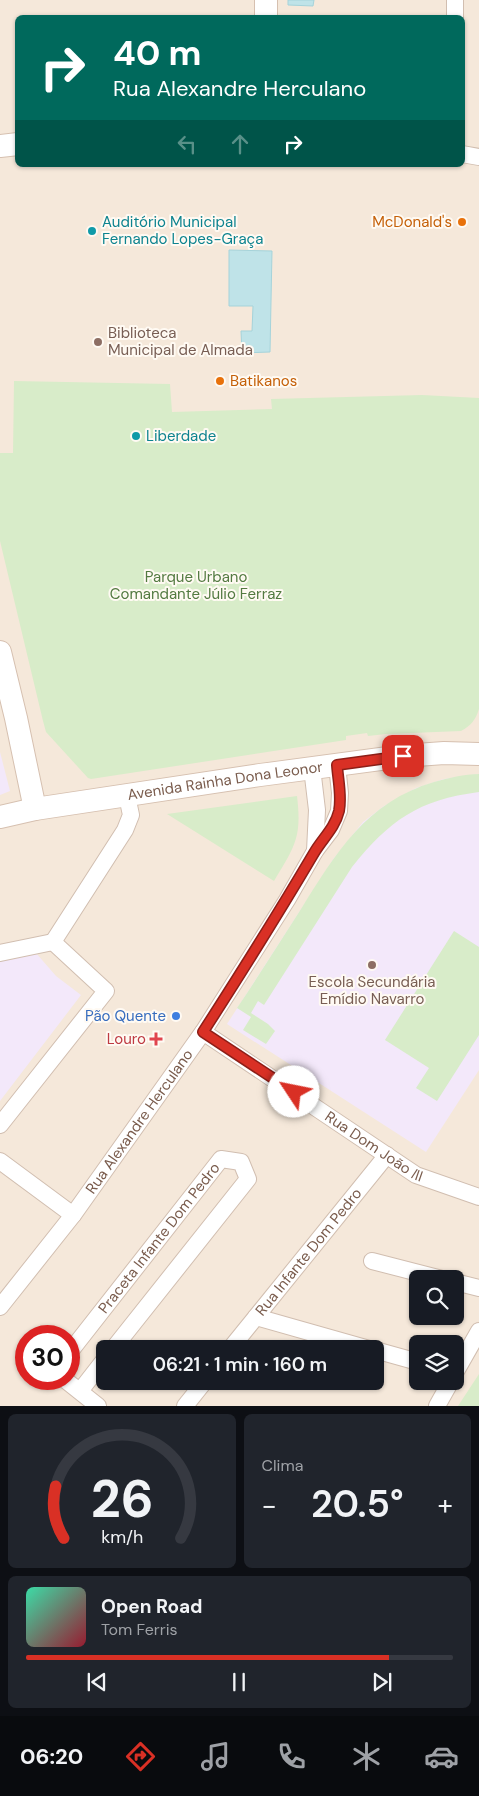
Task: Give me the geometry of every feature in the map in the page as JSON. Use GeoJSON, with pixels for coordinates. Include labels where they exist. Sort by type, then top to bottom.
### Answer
{"type":"FeatureCollection","features":[{"type":"Feature","properties":{"kind":"main road"},"geometry":{"type":"LineString","coordinates":[[266,0],[266,15]]}},
{"type":"Feature","properties":{"kind":"main road"},"geometry":{"type":"LineString","coordinates":[[0,146],[15,144]]}},
{"type":"Feature","properties":{"kind":"main road"},"geometry":{"type":"LineString","coordinates":[[0,652],[35,809]]}},
{"type":"Feature","properties":{"kind":"main road","name":"Avenida Rainha Dona Leonor"},"geometry":{"type":"LineString","coordinates":[[0,817],[35,809],[312,768],[436,754],[479,754]]}},
{"type":"Feature","properties":{"kind":"street"},"geometry":{"type":"LineString","coordinates":[[455,0],[455,15]]}},
{"type":"Feature","properties":{"kind":"street"},"geometry":{"type":"LineString","coordinates":[[465,155],[479,158]]}},
{"type":"Feature","properties":{"kind":"street","name":"Rua Alexandre Herculano"},"geometry":{"type":"LineString","coordinates":[[0,1306],[73,1215],[203,1032],[287,900],[315,851],[331,830],[339,811],[340,793],[337,765]]}},
{"type":"Feature","properties":{"kind":"street","name":"Rua Alexandre Herculano"},"geometry":{"type":"LineString","coordinates":[[312,768],[317,810],[315,851]]}},
{"type":"Feature","properties":{"kind":"street"},"geometry":{"type":"LineString","coordinates":[[0,953],[53,942],[125,830],[131,815],[127,796]]}},
{"type":"Feature","properties":{"kind":"street"},"geometry":{"type":"LineString","coordinates":[[0,1125],[106,991],[53,942]]}},
{"type":"Feature","properties":{"kind":"street","name":"Rua Dom João III"},"geometry":{"type":"LineString","coordinates":[[203,1032],[416,1175],[479,1197]]}},
{"type":"Feature","properties":{"kind":"street","name":"Rua Infante Dom Pedro"},"geometry":{"type":"LineString","coordinates":[[237,1340],[387,1155]]}},
{"type":"Feature","properties":{"kind":"street","name":"Praceta Infante Dom Pedro"},"geometry":{"type":"LineString","coordinates":[[80,1339],[221,1159],[241,1162],[248,1179],[120,1340]]}},
{"type":"Feature","properties":{"kind":"street"},"geometry":{"type":"LineString","coordinates":[[0,1161],[73,1215]]}},
{"type":"Feature","properties":{"kind":"street"},"geometry":{"type":"LineString","coordinates":[[372,1261],[409,1271]]}},
{"type":"Feature","properties":{"kind":"street"},"geometry":{"type":"LineString","coordinates":[[464,1284],[479,1288]]}},
{"type":"Feature","properties":{"kind":"street"},"geometry":{"type":"LineString","coordinates":[[256,1316],[338,1340]]}},
{"type":"Feature","properties":{"kind":"street"},"geometry":{"type":"LineString","coordinates":[[464,1357],[479,1331]]}},
{"type":"Feature","properties":{"kind":"street"},"geometry":{"type":"LineString","coordinates":[[384,1353],[409,1359]]}},
{"type":"Feature","properties":{"kind":"street"},"geometry":{"type":"LineString","coordinates":[[96,1371],[80,1391],[98,1406]]}},
{"type":"Feature","properties":{"kind":"street"},"geometry":{"type":"LineString","coordinates":[[185,1406],[198,1390]]}},
{"type":"Feature","properties":{"kind":"street"},"geometry":{"type":"LineString","coordinates":[[437,1406],[446,1390]]}},
{"type":"Feature","properties":{"kind":"shaded area"},"geometry":{"type":"Polygon","coordinates":[[[0,0],[479,0],[479,1406],[0,1406],[0,0]]]}},
{"type":"Feature","properties":{"kind":"shaded area"},"geometry":{"type":"Polygon","coordinates":[[[0,752],[10,791],[0,795],[0,752]]]}},
{"type":"Feature","properties":{"kind":"shaded area","name":"Escola Secundária Emídio Navarro"},"geometry":{"type":"Polygon","coordinates":[[[479,774],[479,1070],[426,1152],[227,1024],[334,858],[363,822],[384,806],[416,788],[444,779],[479,774]]]}},
{"type":"Feature","properties":{"kind":"shaded area"},"geometry":{"type":"Polygon","coordinates":[[[36,953],[56,976],[81,995],[0,1101],[0,959],[36,953]]]}},
{"type":"Feature","properties":{"kind":"green space","name":"Parque Urbano Comandante Júlio Ferraz"},"geometry":{"type":"Polygon","coordinates":[[[14,381],[170,384],[172,412],[272,409],[271,399],[422,395],[479,398],[479,709],[473,722],[461,731],[368,736],[367,733],[346,736],[346,740],[88,778],[46,732],[0,541],[0,453],[13,453],[14,381]]]}},
{"type":"Feature","properties":{"kind":"green space"},"geometry":{"type":"Polygon","coordinates":[[[479,774],[479,792],[439,800],[422,807],[393,825],[366,851],[352,867],[264,1005],[258,1001],[251,1013],[275,1031],[266,1044],[243,1030],[251,1017],[237,1008],[327,868],[355,832],[389,802],[410,791],[445,779],[479,774]]]}},
{"type":"Feature","properties":{"kind":"green space"},"geometry":{"type":"Polygon","coordinates":[[[297,796],[298,822],[295,841],[292,850],[274,881],[167,814],[297,796]]]}},
{"type":"Feature","properties":{"kind":"green space"},"geometry":{"type":"Polygon","coordinates":[[[454,931],[479,947],[479,1035],[437,1101],[416,1088],[429,1068],[385,1040],[454,931]]]}},
{"type":"Feature","properties":{"kind":"green space"},"geometry":{"type":"Polygon","coordinates":[[[479,1374],[479,1406],[458,1406],[479,1374]]]}},
{"type":"Feature","properties":{"kind":"water"},"geometry":{"type":"Polygon","coordinates":[[[288,0],[314,0],[313,6],[288,5],[288,0]]]}},
{"type":"Feature","properties":{"kind":"water"},"geometry":{"type":"Polygon","coordinates":[[[229,250],[272,251],[270,352],[242,353],[241,331],[252,331],[253,306],[229,306],[229,250]]]}},
{"type":"Feature","properties":{"kind":"place","name":"McDonald's"},"geometry":{"type":"Point","coordinates":[462,222]}},
{"type":"Feature","properties":{"kind":"place","name":"Auditório Municipal Fernando Lopes-Graça"},"geometry":{"type":"Point","coordinates":[92,231]}},
{"type":"Feature","properties":{"kind":"place","name":"Biblioteca Municipal de Almada"},"geometry":{"type":"Point","coordinates":[98,342]}},
{"type":"Feature","properties":{"kind":"place","name":"Batikanos"},"geometry":{"type":"Point","coordinates":[220,381]}},
{"type":"Feature","properties":{"kind":"place","name":"Liberdade"},"geometry":{"type":"Point","coordinates":[136,436]}},
{"type":"Feature","properties":{"kind":"place","name":"Escola Secundária Emídio Navarro"},"geometry":{"type":"Point","coordinates":[372,965]}},
{"type":"Feature","properties":{"kind":"place","name":"Pão Quente"},"geometry":{"type":"Point","coordinates":[176,1016]}},
{"type":"Feature","properties":{"kind":"place","name":"Louro"},"geometry":{"type":"Point","coordinates":[156,1039]}},
{"type":"Feature","properties":{"kind":"route"},"geometry":{"type":"LineString","coordinates":[[294,1092],[203,1032],[287,900],[315,851],[331,830],[339,811],[340,793],[337,765],[403,756]]}}]}
